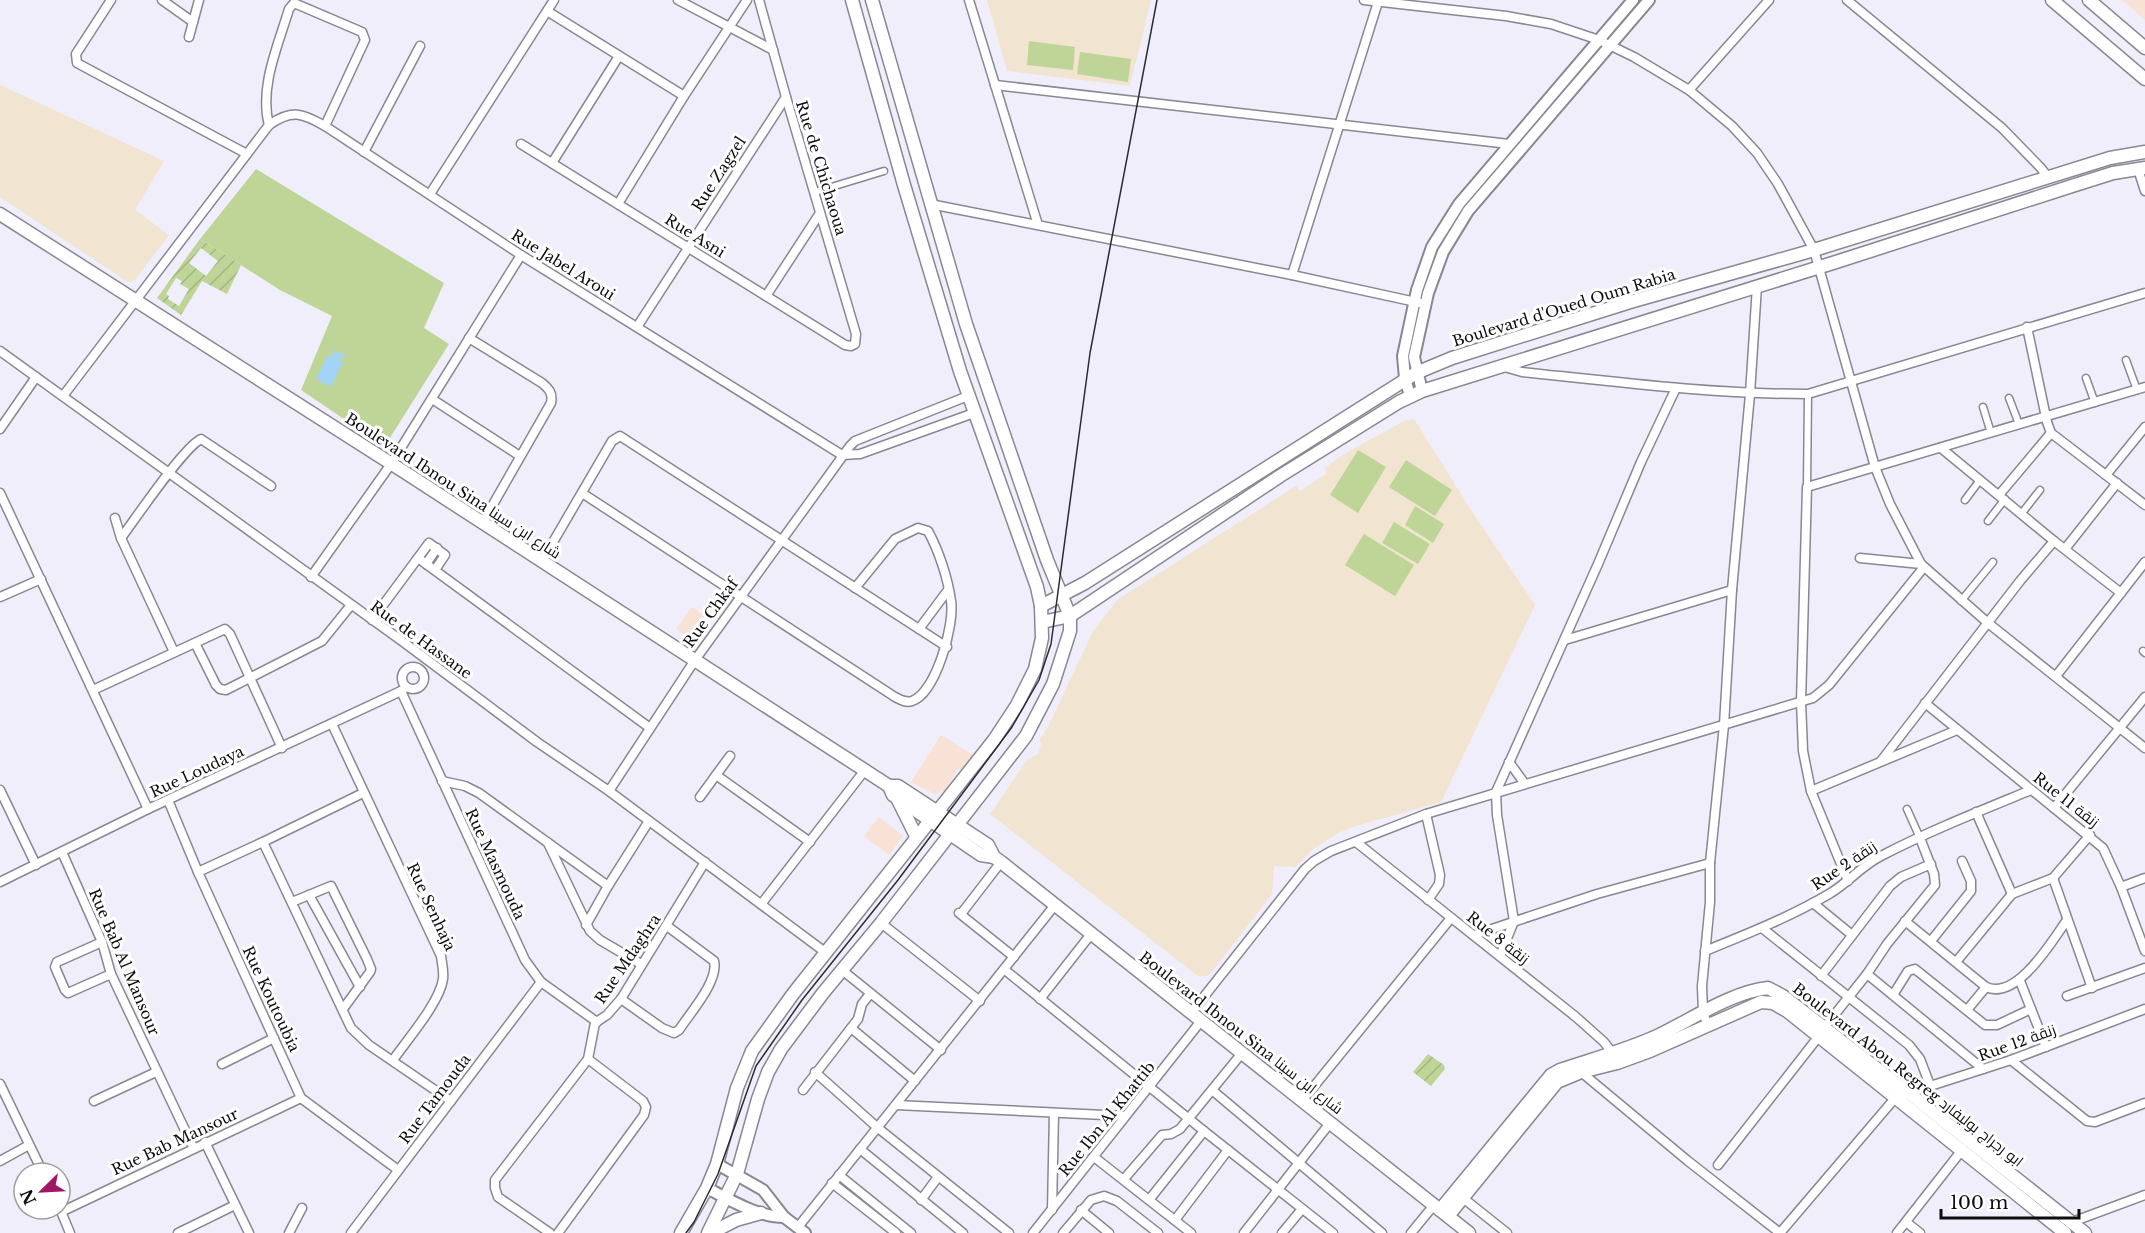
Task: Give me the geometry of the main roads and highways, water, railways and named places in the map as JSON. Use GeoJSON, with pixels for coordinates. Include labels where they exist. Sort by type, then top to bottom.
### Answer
{"type":"FeatureCollection","features":[{"type":"Feature","properties":{"kind":"main road"},"geometry":{"type":"LineString","coordinates":[[681,1233],[707,1188],[717,1164],[737,1088],[752,1051],[825,952],[994,740],[1017,705],[1035,669],[1042,638],[1041,606],[1037,587],[968,396],[904,185],[852,0]]}},
{"type":"Feature","properties":{"kind":"main road"},"geometry":{"type":"LineString","coordinates":[[710,1233],[737,1174],[768,1072],[793,1033],[881,923],[1029,730],[1053,684],[1070,631],[1070,616],[991,400],[930,204],[872,0]]}},
{"type":"Feature","properties":{"kind":"main road"},"geometry":{"type":"LineString","coordinates":[[2052,0],[2145,79]]}},
{"type":"Feature","properties":{"kind":"main road"},"geometry":{"type":"LineString","coordinates":[[2089,0],[2145,48]]}},
{"type":"Feature","properties":{"kind":"main road","name":"Boulevard d'Oued Oum Rabia"},"geometry":{"type":"LineString","coordinates":[[1041,606],[1062,597],[1411,376],[1452,358],[1630,302],[1814,250],[2110,158],[2145,152]]}},
{"type":"Feature","properties":{"kind":"main road"},"geometry":{"type":"LineString","coordinates":[[1042,622],[1070,616],[1280,476],[1416,393],[2075,184],[2113,173],[2141,169]]}},
{"type":"Feature","properties":{"kind":"main road","name":"Boulevard Ibnou Sina شارع ابن سينا"},"geometry":{"type":"LineString","coordinates":[[0,214],[483,522],[865,770],[889,786],[896,797],[934,815]]}},
{"type":"Feature","properties":{"kind":"main road","name":"Boulevard Ibnou Sina شارع ابن سينا"},"geometry":{"type":"LineString","coordinates":[[889,786],[898,786],[934,815],[988,845],[997,860],[1469,1233]]}},
{"type":"Feature","properties":{"kind":"main road"},"geometry":{"type":"LineString","coordinates":[[896,797],[916,836]]}},
{"type":"Feature","properties":{"kind":"main road","name":"Boulevard Abou Regreg ابو رجراج بوليفارد"},"geometry":{"type":"LineString","coordinates":[[1706,1019],[1739,996],[1768,988],[1777,992],[1896,1097],[2065,1233]]}},
{"type":"Feature","properties":{"kind":"main road","name":"Boulevard Abou Regreg ابو رجراج بوليفارد"},"geometry":{"type":"LineString","coordinates":[[1706,1019],[1767,1002],[1773,1003],[1821,1032],[1910,1094],[2085,1233]]}},
{"type":"Feature","properties":{"kind":"main road"},"geometry":{"type":"LineString","coordinates":[[1441,1210],[1463,1198],[1553,1086],[1564,1078],[1615,1058],[1656,1036],[1706,1019]]}},
{"type":"Feature","properties":{"kind":"main road"},"geometry":{"type":"LineString","coordinates":[[1441,1210],[1551,1075],[1560,1070],[1615,1058]]}},
{"type":"Feature","properties":{"kind":"main road"},"geometry":{"type":"LineString","coordinates":[[2045,1218],[2055,1209]]}},
{"type":"Feature","properties":{"kind":"main road"},"geometry":{"type":"LineString","coordinates":[[710,1233],[736,1220],[761,1213]]}},
{"type":"Feature","properties":{"kind":"water"},"geometry":{"type":"Polygon","coordinates":[[[334,350],[346,356],[344,359],[337,357],[343,362],[331,387],[316,379],[328,355],[334,357],[332,353],[334,350]]]}},
{"type":"Feature","properties":{"kind":"tram line"},"geometry":{"type":"LineString","coordinates":[[686,1233],[718,1174],[756,1066],[802,1000],[898,880],[1012,727],[1039,680],[1051,644],[1090,353],[1157,0]]}}]}
